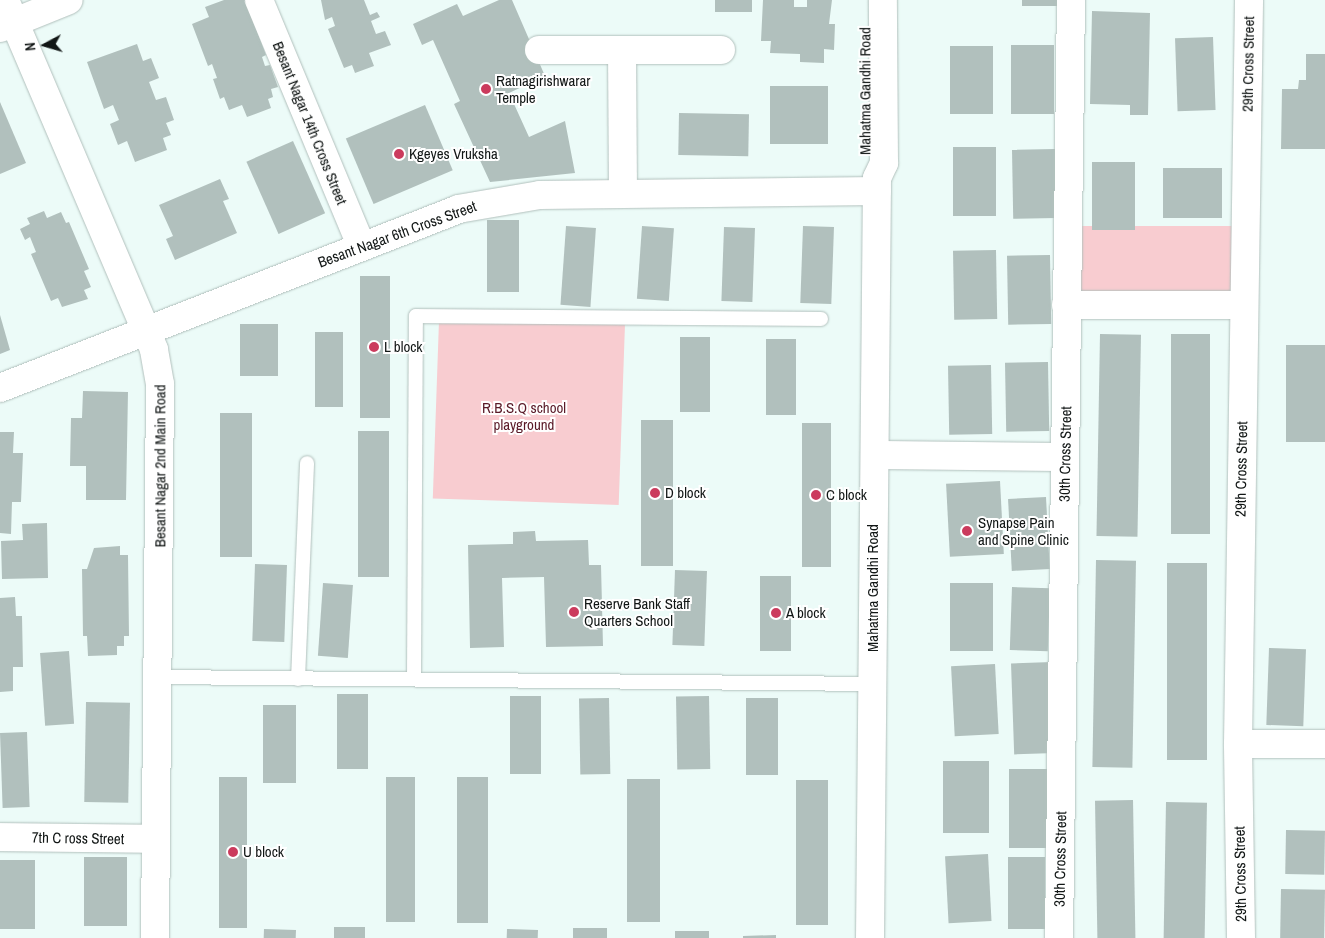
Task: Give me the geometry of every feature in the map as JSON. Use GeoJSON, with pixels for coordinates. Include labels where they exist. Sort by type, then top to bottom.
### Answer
{"type":"FeatureCollection","features":[{"type":"Feature","properties":{"kind":"street"},"geometry":{"type":"LineString","coordinates":[[7,17],[69,0]]}},
{"type":"Feature","properties":{"kind":"street","name":"Besant Nagar 14th Cross Street"},"geometry":{"type":"LineString","coordinates":[[259,0],[360,245]]}},
{"type":"Feature","properties":{"kind":"street","name":"Mahatma Gandhi Road"},"geometry":{"type":"LineString","coordinates":[[865,0],[866,162],[877,185]]}},
{"type":"Feature","properties":{"kind":"street","name":"Mahatma Gandhi Road"},"geometry":{"type":"LineString","coordinates":[[870,938],[877,185],[884,163],[883,0]]}},
{"type":"Feature","properties":{"kind":"street","name":"30th Cross Street"},"geometry":{"type":"LineString","coordinates":[[1059,938],[1071,0]]}},
{"type":"Feature","properties":{"kind":"street","name":"29th Cross Street"},"geometry":{"type":"LineString","coordinates":[[1241,938],[1238,744],[1249,0]]}},
{"type":"Feature","properties":{"kind":"street","name":"Besant Nagar 2nd Main Road"},"geometry":{"type":"LineString","coordinates":[[7,17],[154,350],[160,384],[159,677],[155,938]]}},
{"type":"Feature","properties":{"kind":"street"},"geometry":{"type":"LineString","coordinates":[[538,50],[721,50]]}},
{"type":"Feature","properties":{"kind":"street"},"geometry":{"type":"LineString","coordinates":[[622,50],[623,193]]}},
{"type":"Feature","properties":{"kind":"street","name":"Besant Nagar 6th Cross Street"},"geometry":{"type":"LineString","coordinates":[[0,388],[360,245],[458,209],[503,198],[877,185]]}},
{"type":"Feature","properties":{"kind":"street"},"geometry":{"type":"LineString","coordinates":[[1066,305],[1244,305]]}},
{"type":"Feature","properties":{"kind":"street"},"geometry":{"type":"LineString","coordinates":[[874,455],[1065,457]]}},
{"type":"Feature","properties":{"kind":"street"},"geometry":{"type":"LineString","coordinates":[[1238,744],[1325,744]]}},
{"type":"Feature","properties":{"kind":"street","name":"7th C ross Street"},"geometry":{"type":"LineString","coordinates":[[0,837],[156,839]]}},
{"type":"Feature","properties":{"kind":"lane"},"geometry":{"type":"LineString","coordinates":[[414,680],[416,316],[821,318]]}},
{"type":"Feature","properties":{"kind":"lane"},"geometry":{"type":"LineString","coordinates":[[298,678],[307,463]]}},
{"type":"Feature","properties":{"kind":"lane"},"geometry":{"type":"LineString","coordinates":[[159,677],[873,684]]}},
{"type":"Feature","properties":{"kind":"green space"},"geometry":{"type":"Polygon","coordinates":[[[1075,226],[1237,226],[1237,301],[1075,301],[1075,226]]]}},
{"type":"Feature","properties":{"kind":"green space","name":"R.B.S.Q school playground"},"geometry":{"type":"Polygon","coordinates":[[[439,318],[625,324],[619,505],[433,498],[439,318]]]}},
{"type":"Feature","properties":{"kind":"building"},"geometry":{"type":"Polygon","coordinates":[[[224,0],[245,0],[266,55],[262,57],[265,66],[270,65],[278,87],[271,89],[273,97],[268,99],[271,108],[247,117],[242,105],[229,110],[224,97],[220,99],[213,79],[217,78],[212,64],[208,66],[192,24],[209,17],[205,7],[224,0]]]}},
{"type":"Feature","properties":{"kind":"building"},"geometry":{"type":"Polygon","coordinates":[[[321,0],[364,0],[370,15],[377,12],[380,17],[371,21],[376,34],[385,31],[391,45],[369,53],[374,66],[355,73],[352,65],[344,68],[328,29],[335,26],[332,17],[325,20],[321,0]]]}},
{"type":"Feature","properties":{"kind":"building","name":"Ratnagirishwarar Temple"},"geometry":{"type":"Polygon","coordinates":[[[499,0],[512,0],[545,76],[509,93],[529,137],[565,121],[575,173],[490,182],[454,104],[460,101],[433,40],[422,45],[413,24],[457,4],[463,16],[499,0]]]}},
{"type":"Feature","properties":{"kind":"building"},"geometry":{"type":"Polygon","coordinates":[[[715,0],[752,0],[752,12],[715,12],[715,0]]]}},
{"type":"Feature","properties":{"kind":"building"},"geometry":{"type":"Polygon","coordinates":[[[763,0],[794,0],[794,7],[807,7],[807,0],[832,0],[829,24],[835,24],[834,50],[824,49],[824,63],[800,62],[800,54],[770,53],[771,41],[761,41],[763,0]]]}},
{"type":"Feature","properties":{"kind":"building"},"geometry":{"type":"Polygon","coordinates":[[[1022,0],[1062,0],[1062,6],[1022,6],[1022,0]]]}},
{"type":"Feature","properties":{"kind":"building"},"geometry":{"type":"Polygon","coordinates":[[[1092,11],[1150,13],[1148,115],[1130,115],[1130,105],[1090,104],[1092,11]]]}},
{"type":"Feature","properties":{"kind":"building"},"geometry":{"type":"Polygon","coordinates":[[[1213,37],[1216,110],[1178,111],[1175,38],[1213,37]]]}},
{"type":"Feature","properties":{"kind":"building"},"geometry":{"type":"Polygon","coordinates":[[[137,44],[143,61],[151,58],[159,78],[149,82],[156,100],[166,97],[174,120],[166,123],[171,135],[163,138],[167,150],[135,162],[127,141],[118,145],[110,124],[119,120],[113,105],[104,109],[87,62],[137,44]]]}},
{"type":"Feature","properties":{"kind":"building"},"geometry":{"type":"Polygon","coordinates":[[[1011,45],[1054,45],[1054,114],[1011,114],[1011,45]]]}},
{"type":"Feature","properties":{"kind":"building"},"geometry":{"type":"Polygon","coordinates":[[[950,46],[993,46],[993,114],[950,114],[950,46]]]}},
{"type":"Feature","properties":{"kind":"building"},"geometry":{"type":"Polygon","coordinates":[[[1306,54],[1325,54],[1325,149],[1281,149],[1282,89],[1298,89],[1299,80],[1306,80],[1306,54]]]}},
{"type":"Feature","properties":{"kind":"building"},"geometry":{"type":"Polygon","coordinates":[[[770,86],[828,86],[828,144],[770,144],[770,86]]]}},
{"type":"Feature","properties":{"kind":"building"},"geometry":{"type":"Polygon","coordinates":[[[0,102],[26,163],[0,174],[0,102]]]}},
{"type":"Feature","properties":{"kind":"building","name":"Kgeyes Vruksha"},"geometry":{"type":"Polygon","coordinates":[[[425,105],[453,170],[374,204],[346,139],[425,105]]]}},
{"type":"Feature","properties":{"kind":"building"},"geometry":{"type":"Polygon","coordinates":[[[679,113],[749,114],[748,156],[678,155],[679,113]]]}},
{"type":"Feature","properties":{"kind":"building"},"geometry":{"type":"Polygon","coordinates":[[[293,141],[325,213],[279,234],[246,162],[293,141]]]}},
{"type":"Feature","properties":{"kind":"building"},"geometry":{"type":"Polygon","coordinates":[[[953,147],[996,147],[996,216],[953,216],[953,147]]]}},
{"type":"Feature","properties":{"kind":"building"},"geometry":{"type":"Polygon","coordinates":[[[1055,149],[1056,218],[1013,219],[1012,150],[1055,149]]]}},
{"type":"Feature","properties":{"kind":"building"},"geometry":{"type":"Polygon","coordinates":[[[1092,162],[1135,162],[1135,230],[1092,230],[1092,162]]]}},
{"type":"Feature","properties":{"kind":"building"},"geometry":{"type":"Polygon","coordinates":[[[1163,168],[1222,168],[1222,218],[1163,218],[1163,168]]]}},
{"type":"Feature","properties":{"kind":"building"},"geometry":{"type":"Polygon","coordinates":[[[220,179],[229,199],[223,201],[237,233],[175,260],[166,239],[173,236],[159,205],[220,179]]]}},
{"type":"Feature","properties":{"kind":"building"},"geometry":{"type":"Polygon","coordinates":[[[44,211],[47,218],[61,212],[66,223],[69,222],[89,269],[84,271],[91,287],[84,290],[88,299],[62,307],[58,298],[51,301],[31,254],[36,252],[30,237],[25,240],[20,229],[30,224],[27,218],[44,211]]]}},
{"type":"Feature","properties":{"kind":"building"},"geometry":{"type":"Polygon","coordinates":[[[487,220],[519,220],[519,292],[487,292],[487,220]]]}},
{"type":"Feature","properties":{"kind":"building"},"geometry":{"type":"Polygon","coordinates":[[[566,226],[596,228],[590,307],[560,305],[566,226]]]}},
{"type":"Feature","properties":{"kind":"building"},"geometry":{"type":"Polygon","coordinates":[[[642,226],[674,228],[669,301],[637,299],[642,226]]]}},
{"type":"Feature","properties":{"kind":"building"},"geometry":{"type":"Polygon","coordinates":[[[803,226],[834,227],[831,304],[800,303],[803,226]]]}},
{"type":"Feature","properties":{"kind":"building"},"geometry":{"type":"Polygon","coordinates":[[[724,227],[755,228],[752,302],[721,301],[724,227]]]}},
{"type":"Feature","properties":{"kind":"building"},"geometry":{"type":"Polygon","coordinates":[[[996,250],[997,319],[954,320],[953,251],[996,250]]]}},
{"type":"Feature","properties":{"kind":"building"},"geometry":{"type":"Polygon","coordinates":[[[1050,255],[1051,324],[1008,325],[1007,256],[1050,255]]]}},
{"type":"Feature","properties":{"kind":"building","name":"L block"},"geometry":{"type":"Polygon","coordinates":[[[360,276],[390,276],[390,418],[360,418],[360,276]]]}},
{"type":"Feature","properties":{"kind":"building"},"geometry":{"type":"Polygon","coordinates":[[[0,315],[10,350],[0,354],[0,315]]]}},
{"type":"Feature","properties":{"kind":"building"},"geometry":{"type":"Polygon","coordinates":[[[240,324],[278,324],[278,376],[240,376],[240,324]]]}},
{"type":"Feature","properties":{"kind":"building"},"geometry":{"type":"Polygon","coordinates":[[[315,332],[343,332],[343,407],[315,407],[315,332]]]}},
{"type":"Feature","properties":{"kind":"building"},"geometry":{"type":"Polygon","coordinates":[[[1100,334],[1141,335],[1137,537],[1096,536],[1100,334]]]}},
{"type":"Feature","properties":{"kind":"building"},"geometry":{"type":"Polygon","coordinates":[[[1171,334],[1210,334],[1210,534],[1171,534],[1171,334]]]}},
{"type":"Feature","properties":{"kind":"building"},"geometry":{"type":"Polygon","coordinates":[[[680,337],[710,337],[710,412],[680,412],[680,337]]]}},
{"type":"Feature","properties":{"kind":"building"},"geometry":{"type":"Polygon","coordinates":[[[766,339],[796,339],[796,415],[766,415],[766,339]]]}},
{"type":"Feature","properties":{"kind":"building"},"geometry":{"type":"Polygon","coordinates":[[[1286,345],[1325,345],[1325,442],[1286,442],[1286,345]]]}},
{"type":"Feature","properties":{"kind":"building"},"geometry":{"type":"Polygon","coordinates":[[[1048,362],[1049,431],[1006,432],[1005,363],[1048,362]]]}},
{"type":"Feature","properties":{"kind":"building"},"geometry":{"type":"Polygon","coordinates":[[[991,365],[992,434],[949,435],[948,366],[991,365]]]}},
{"type":"Feature","properties":{"kind":"building"},"geometry":{"type":"Polygon","coordinates":[[[83,391],[128,392],[126,500],[86,500],[86,466],[70,466],[71,418],[82,418],[83,391]]]}},
{"type":"Feature","properties":{"kind":"building"},"geometry":{"type":"Polygon","coordinates":[[[220,413],[252,413],[252,557],[220,557],[220,413]]]}},
{"type":"Feature","properties":{"kind":"building","name":"D block"},"geometry":{"type":"Polygon","coordinates":[[[641,420],[673,420],[673,566],[641,566],[641,420]]]}},
{"type":"Feature","properties":{"kind":"building","name":"C block"},"geometry":{"type":"Polygon","coordinates":[[[802,423],[831,423],[831,567],[802,567],[802,423]]]}},
{"type":"Feature","properties":{"kind":"building"},"geometry":{"type":"Polygon","coordinates":[[[358,431],[389,431],[389,577],[358,577],[358,431]]]}},
{"type":"Feature","properties":{"kind":"building"},"geometry":{"type":"Polygon","coordinates":[[[0,432],[14,432],[13,453],[23,453],[21,502],[12,502],[11,534],[0,533],[0,432]]]}},
{"type":"Feature","properties":{"kind":"building"},"geometry":{"type":"Polygon","coordinates":[[[1000,481],[1004,554],[950,557],[946,484],[1000,481]]]}},
{"type":"Feature","properties":{"kind":"building"},"geometry":{"type":"Polygon","coordinates":[[[1046,497],[1050,569],[1012,571],[1008,499],[1046,497]]]}},
{"type":"Feature","properties":{"kind":"building"},"geometry":{"type":"Polygon","coordinates":[[[47,523],[48,578],[2,579],[1,541],[23,540],[22,524],[47,523]]]}},
{"type":"Feature","properties":{"kind":"building","name":"Reserve Bank Staff Quarters School"},"geometry":{"type":"Polygon","coordinates":[[[535,531],[536,541],[588,540],[589,565],[601,565],[603,646],[546,647],[544,577],[502,578],[504,647],[470,648],[468,545],[513,544],[513,532],[535,531]]]}},
{"type":"Feature","properties":{"kind":"building"},"geometry":{"type":"Polygon","coordinates":[[[120,546],[120,555],[128,555],[129,636],[124,636],[124,646],[117,646],[117,655],[88,656],[87,636],[83,636],[82,569],[87,569],[94,548],[120,546]]]}},
{"type":"Feature","properties":{"kind":"building"},"geometry":{"type":"Polygon","coordinates":[[[1096,560],[1136,561],[1132,768],[1092,767],[1096,560]]]}},
{"type":"Feature","properties":{"kind":"building"},"geometry":{"type":"Polygon","coordinates":[[[1167,563],[1207,563],[1207,760],[1167,760],[1167,563]]]}},
{"type":"Feature","properties":{"kind":"building"},"geometry":{"type":"Polygon","coordinates":[[[255,564],[287,565],[284,642],[252,641],[255,564]]]}},
{"type":"Feature","properties":{"kind":"building"},"geometry":{"type":"Polygon","coordinates":[[[675,570],[707,571],[704,646],[672,645],[675,570]]]}},
{"type":"Feature","properties":{"kind":"building","name":"A block"},"geometry":{"type":"Polygon","coordinates":[[[760,576],[791,576],[791,651],[760,651],[760,576]]]}},
{"type":"Feature","properties":{"kind":"building"},"geometry":{"type":"Polygon","coordinates":[[[323,583],[353,585],[348,658],[318,656],[323,583]]]}},
{"type":"Feature","properties":{"kind":"building"},"geometry":{"type":"Polygon","coordinates":[[[950,583],[993,583],[993,651],[950,651],[950,583]]]}},
{"type":"Feature","properties":{"kind":"building"},"geometry":{"type":"Polygon","coordinates":[[[1012,587],[1050,588],[1048,651],[1010,650],[1012,587]]]}},
{"type":"Feature","properties":{"kind":"building"},"geometry":{"type":"Polygon","coordinates":[[[15,597],[16,616],[22,616],[23,667],[13,667],[13,691],[0,692],[0,598],[15,597]]]}},
{"type":"Feature","properties":{"kind":"building"},"geometry":{"type":"Polygon","coordinates":[[[1269,648],[1306,649],[1303,726],[1266,725],[1269,648]]]}},
{"type":"Feature","properties":{"kind":"building"},"geometry":{"type":"Polygon","coordinates":[[[69,651],[74,724],[45,726],[40,653],[69,651]]]}},
{"type":"Feature","properties":{"kind":"building"},"geometry":{"type":"Polygon","coordinates":[[[1052,662],[1055,753],[1014,754],[1011,663],[1052,662]]]}},
{"type":"Feature","properties":{"kind":"building"},"geometry":{"type":"Polygon","coordinates":[[[995,664],[999,734],[955,736],[951,666],[995,664]]]}},
{"type":"Feature","properties":{"kind":"building"},"geometry":{"type":"Polygon","coordinates":[[[337,694],[368,694],[368,769],[337,769],[337,694]]]}},
{"type":"Feature","properties":{"kind":"building"},"geometry":{"type":"Polygon","coordinates":[[[510,696],[541,696],[541,774],[510,774],[510,696]]]}},
{"type":"Feature","properties":{"kind":"building"},"geometry":{"type":"Polygon","coordinates":[[[709,696],[710,769],[677,770],[676,697],[709,696]]]}},
{"type":"Feature","properties":{"kind":"building"},"geometry":{"type":"Polygon","coordinates":[[[609,698],[610,774],[580,775],[579,699],[609,698]]]}},
{"type":"Feature","properties":{"kind":"building"},"geometry":{"type":"Polygon","coordinates":[[[746,698],[778,698],[778,775],[746,775],[746,698]]]}},
{"type":"Feature","properties":{"kind":"building"},"geometry":{"type":"Polygon","coordinates":[[[86,702],[130,703],[128,803],[84,802],[86,702]]]}},
{"type":"Feature","properties":{"kind":"building"},"geometry":{"type":"Polygon","coordinates":[[[263,705],[296,705],[296,783],[263,783],[263,705]]]}},
{"type":"Feature","properties":{"kind":"building"},"geometry":{"type":"Polygon","coordinates":[[[27,732],[30,807],[3,808],[0,733],[27,732]]]}},
{"type":"Feature","properties":{"kind":"building"},"geometry":{"type":"Polygon","coordinates":[[[943,761],[989,761],[989,833],[943,833],[943,761]]]}},
{"type":"Feature","properties":{"kind":"building"},"geometry":{"type":"Polygon","coordinates":[[[1009,769],[1048,769],[1048,848],[1009,848],[1009,769]]]}},
{"type":"Feature","properties":{"kind":"building","name":"U block"},"geometry":{"type":"Polygon","coordinates":[[[219,777],[247,777],[247,928],[219,928],[219,777]]]}},
{"type":"Feature","properties":{"kind":"building"},"geometry":{"type":"Polygon","coordinates":[[[386,777],[415,777],[415,922],[386,922],[386,777]]]}},
{"type":"Feature","properties":{"kind":"building"},"geometry":{"type":"Polygon","coordinates":[[[457,777],[488,777],[488,923],[457,923],[457,777]]]}},
{"type":"Feature","properties":{"kind":"building"},"geometry":{"type":"Polygon","coordinates":[[[627,779],[660,779],[660,922],[627,922],[627,779]]]}},
{"type":"Feature","properties":{"kind":"building"},"geometry":{"type":"Polygon","coordinates":[[[796,780],[828,780],[828,925],[796,925],[796,780]]]}},
{"type":"Feature","properties":{"kind":"building"},"geometry":{"type":"Polygon","coordinates":[[[1133,800],[1135,938],[1097,938],[1095,801],[1133,800]]]}},
{"type":"Feature","properties":{"kind":"building"},"geometry":{"type":"Polygon","coordinates":[[[1166,802],[1207,803],[1205,938],[1164,938],[1166,802]]]}},
{"type":"Feature","properties":{"kind":"building"},"geometry":{"type":"Polygon","coordinates":[[[1286,830],[1325,831],[1324,875],[1285,874],[1286,830]]]}},
{"type":"Feature","properties":{"kind":"building"},"geometry":{"type":"Polygon","coordinates":[[[988,854],[992,921],[949,923],[945,856],[988,854]]]}},
{"type":"Feature","properties":{"kind":"building"},"geometry":{"type":"Polygon","coordinates":[[[84,857],[127,857],[127,926],[84,926],[84,857]]]}},
{"type":"Feature","properties":{"kind":"building"},"geometry":{"type":"Polygon","coordinates":[[[1008,857],[1045,857],[1045,929],[1008,929],[1008,857]]]}},
{"type":"Feature","properties":{"kind":"building"},"geometry":{"type":"Polygon","coordinates":[[[0,860],[35,860],[35,929],[0,929],[0,860]]]}},
{"type":"Feature","properties":{"kind":"building"},"geometry":{"type":"Polygon","coordinates":[[[1281,889],[1325,890],[1324,938],[1280,938],[1281,889]]]}},
{"type":"Feature","properties":{"kind":"building"},"geometry":{"type":"Polygon","coordinates":[[[334,927],[365,927],[365,938],[334,938],[334,927]]]}},
{"type":"Feature","properties":{"kind":"building"},"geometry":{"type":"Polygon","coordinates":[[[573,928],[607,928],[607,938],[573,938],[573,928]]]}},
{"type":"Feature","properties":{"kind":"building"},"geometry":{"type":"Polygon","coordinates":[[[264,929],[296,930],[296,938],[264,938],[264,929]]]}},
{"type":"Feature","properties":{"kind":"building"},"geometry":{"type":"Polygon","coordinates":[[[507,929],[538,930],[538,938],[507,938],[507,929]]]}},
{"type":"Feature","properties":{"kind":"building"},"geometry":{"type":"Polygon","coordinates":[[[675,931],[709,931],[709,938],[675,938],[675,931]]]}},
{"type":"Feature","properties":{"kind":"building"},"geometry":{"type":"Polygon","coordinates":[[[776,935],[776,938],[743,938],[743,936],[776,935]]]}},
{"type":"Feature","properties":{"kind":"place","name":"Ratnagirishwarar Temple"},"geometry":{"type":"Point","coordinates":[486,89]}},
{"type":"Feature","properties":{"kind":"place","name":"Kgeyes Vruksha"},"geometry":{"type":"Point","coordinates":[399,154]}},
{"type":"Feature","properties":{"kind":"place","name":"L block"},"geometry":{"type":"Point","coordinates":[374,347]}},
{"type":"Feature","properties":{"kind":"place","name":"D block"},"geometry":{"type":"Point","coordinates":[655,493]}},
{"type":"Feature","properties":{"kind":"place","name":"C block"},"geometry":{"type":"Point","coordinates":[816,495]}},
{"type":"Feature","properties":{"kind":"place","name":"Synapse Pain and Spine Clinic"},"geometry":{"type":"Point","coordinates":[967,531]}},
{"type":"Feature","properties":{"kind":"place","name":"Reserve Bank Staff Quarters School"},"geometry":{"type":"Point","coordinates":[574,612]}},
{"type":"Feature","properties":{"kind":"place","name":"A block"},"geometry":{"type":"Point","coordinates":[776,613]}},
{"type":"Feature","properties":{"kind":"place","name":"U block"},"geometry":{"type":"Point","coordinates":[233,852]}}]}
